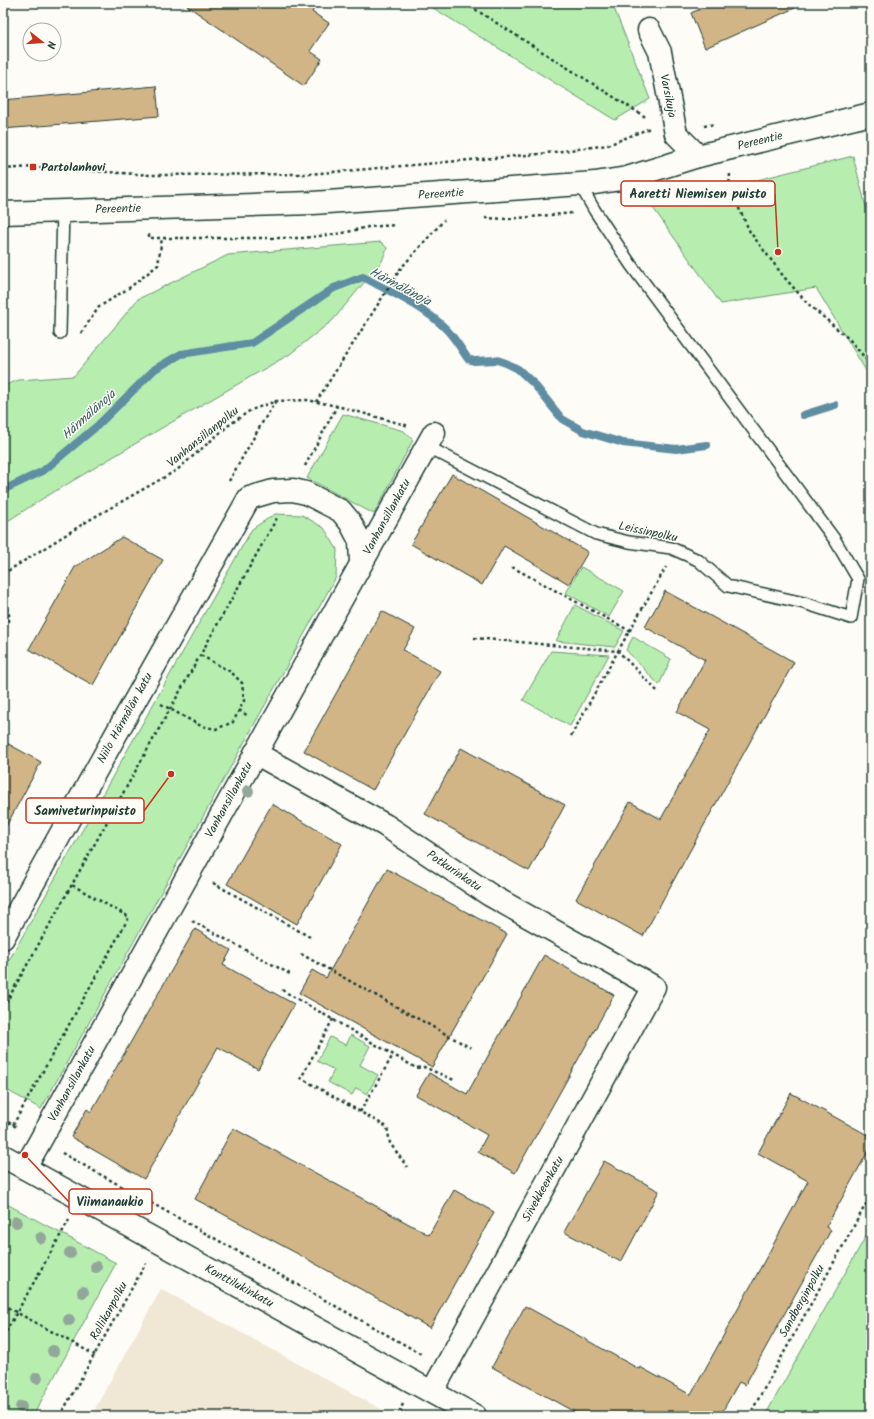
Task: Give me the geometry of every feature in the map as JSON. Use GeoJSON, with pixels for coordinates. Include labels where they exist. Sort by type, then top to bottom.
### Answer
{"type":"FeatureCollection","features":[{"type":"Feature","properties":{"kind":"street","name":"Varsikuja"},"geometry":{"type":"LineString","coordinates":[[649,30],[660,52],[667,129],[698,156]]}},
{"type":"Feature","properties":{"kind":"street","name":"Pereentie"},"geometry":{"type":"LineString","coordinates":[[3,213],[313,203],[580,185],[627,178],[698,156],[871,114]]}},
{"type":"Feature","properties":{"kind":"street","name":"Vanhansillankatu"},"geometry":{"type":"LineString","coordinates":[[25,1168],[361,563],[435,445]]}},
{"type":"Feature","properties":{"kind":"street","name":"Niilo Härmälän katu"},"geometry":{"type":"LineString","coordinates":[[3,938],[249,498],[273,491],[293,490]]}},
{"type":"Feature","properties":{"kind":"street"},"geometry":{"type":"LineString","coordinates":[[293,490],[306,493],[340,511],[350,522],[360,540],[361,563]]}},
{"type":"Feature","properties":{"kind":"street","name":"Potkurinkatu"},"geometry":{"type":"LineString","coordinates":[[255,753],[385,825],[490,895],[654,987]]}},
{"type":"Feature","properties":{"kind":"street","name":"Siivekkeenkatu"},"geometry":{"type":"LineString","coordinates":[[432,1392],[654,987]]}},
{"type":"Feature","properties":{"kind":"street","name":"Konttilukinkatu"},"geometry":{"type":"LineString","coordinates":[[3,1156],[475,1416]]}},
{"type":"Feature","properties":{"kind":"lane"},"geometry":{"type":"LineString","coordinates":[[580,185],[595,211]]}},
{"type":"Feature","properties":{"kind":"lane"},"geometry":{"type":"LineString","coordinates":[[60,334],[63,210]]}},
{"type":"Feature","properties":{"kind":"lane","name":"Leissinpolku"},"geometry":{"type":"LineString","coordinates":[[435,445],[596,534],[630,542],[671,548],[698,560],[728,586],[804,603],[851,618],[858,580],[836,540],[630,265],[595,211]]}},
{"type":"Feature","properties":{"kind":"path"},"geometry":{"type":"LineString","coordinates":[[465,3],[628,108],[667,129]]}},
{"type":"Feature","properties":{"kind":"path"},"geometry":{"type":"LineString","coordinates":[[3,168],[33,167],[150,175],[310,174],[538,154],[608,145],[667,129],[720,123]]}},
{"type":"Feature","properties":{"kind":"path"},"geometry":{"type":"LineString","coordinates":[[729,188],[750,232],[784,277],[807,303],[850,339],[871,365]]}},
{"type":"Feature","properties":{"kind":"path"},"geometry":{"type":"LineString","coordinates":[[478,218],[508,219],[595,211]]}},
{"type":"Feature","properties":{"kind":"path"},"geometry":{"type":"LineString","coordinates":[[316,402],[401,268],[444,220]]}},
{"type":"Feature","properties":{"kind":"path"},"geometry":{"type":"LineString","coordinates":[[437,221],[451,220]]}},
{"type":"Feature","properties":{"kind":"path"},"geometry":{"type":"LineString","coordinates":[[241,238],[303,238],[343,233],[368,227],[399,224]]}},
{"type":"Feature","properties":{"kind":"path"},"geometry":{"type":"LineString","coordinates":[[78,337],[99,307],[129,288],[158,265],[162,238]]}},
{"type":"Feature","properties":{"kind":"path","name":"Vanhansillanpolku"},"geometry":{"type":"LineString","coordinates":[[3,574],[91,520],[177,470],[229,425],[251,410],[276,401],[307,400],[338,406],[435,445]]}},
{"type":"Feature","properties":{"kind":"path"},"geometry":{"type":"LineString","coordinates":[[262,423],[276,401]]}},
{"type":"Feature","properties":{"kind":"path"},"geometry":{"type":"LineString","coordinates":[[3,1008],[293,490],[338,406]]}},
{"type":"Feature","properties":{"kind":"path"},"geometry":{"type":"LineString","coordinates":[[571,736],[676,550]]}},
{"type":"Feature","properties":{"kind":"path"},"geometry":{"type":"LineString","coordinates":[[512,567],[630,631]]}},
{"type":"Feature","properties":{"kind":"path"},"geometry":{"type":"LineString","coordinates":[[3,603],[6,606],[10,618],[3,633]]}},
{"type":"Feature","properties":{"kind":"path"},"geometry":{"type":"LineString","coordinates":[[474,638],[618,651],[658,692]]}},
{"type":"Feature","properties":{"kind":"path"},"geometry":{"type":"LineString","coordinates":[[140,692],[201,726],[216,729],[233,722],[244,701],[242,683],[231,672],[200,655]]}},
{"type":"Feature","properties":{"kind":"path"},"geometry":{"type":"LineString","coordinates":[[207,880],[310,937]]}},
{"type":"Feature","properties":{"kind":"path"},"geometry":{"type":"LineString","coordinates":[[13,1125],[129,917],[72,884]]}},
{"type":"Feature","properties":{"kind":"path"},"geometry":{"type":"LineString","coordinates":[[187,918],[290,974]]}},
{"type":"Feature","properties":{"kind":"path"},"geometry":{"type":"LineString","coordinates":[[301,954],[471,1048]]}},
{"type":"Feature","properties":{"kind":"path"},"geometry":{"type":"LineString","coordinates":[[282,990],[416,1068],[424,1067],[454,1080]]}},
{"type":"Feature","properties":{"kind":"path"},"geometry":{"type":"LineString","coordinates":[[333,1020],[301,1078],[387,1127],[390,1143],[407,1167]]}},
{"type":"Feature","properties":{"kind":"path"},"geometry":{"type":"LineString","coordinates":[[360,1112],[393,1055]]}},
{"type":"Feature","properties":{"kind":"path"},"geometry":{"type":"LineString","coordinates":[[40,1141],[428,1358]]}},
{"type":"Feature","properties":{"kind":"path","name":"Sandberginpolku"},"geometry":{"type":"LineString","coordinates":[[749,1416],[871,1195]]}},
{"type":"Feature","properties":{"kind":"path"},"geometry":{"type":"LineString","coordinates":[[3,1337],[72,1214]]}},
{"type":"Feature","properties":{"kind":"path","name":"Rollikanpolku"},"geometry":{"type":"LineString","coordinates":[[60,1416],[173,1215]]}},
{"type":"Feature","properties":{"kind":"path"},"geometry":{"type":"LineString","coordinates":[[3,1305],[94,1355]]}},
{"type":"Feature","properties":{"kind":"path"},"geometry":{"type":"LineString","coordinates":[[400,1410],[410,1416]]}},
{"type":"Feature","properties":{"kind":"shaded area"},"geometry":{"type":"Polygon","coordinates":[[[161,1289],[390,1414],[389,1416],[91,1416],[161,1289]]]}},
{"type":"Feature","properties":{"kind":"green space"},"geometry":{"type":"Polygon","coordinates":[[[425,3],[612,3],[650,99],[615,120],[425,3]]]}},
{"type":"Feature","properties":{"kind":"green space"},"geometry":{"type":"Polygon","coordinates":[[[853,156],[867,211],[871,216],[871,379],[816,288],[721,304],[651,205],[853,156]]]}},
{"type":"Feature","properties":{"kind":"green space"},"geometry":{"type":"Polygon","coordinates":[[[381,242],[387,248],[382,261],[333,320],[290,354],[160,429],[3,524],[3,386],[19,380],[74,376],[138,299],[228,255],[381,242]]]}},
{"type":"Feature","properties":{"kind":"green space"},"geometry":{"type":"Polygon","coordinates":[[[343,414],[404,431],[413,440],[374,514],[307,478],[343,414]]]}},
{"type":"Feature","properties":{"kind":"green space"},"geometry":{"type":"Polygon","coordinates":[[[275,514],[302,515],[324,528],[337,549],[336,577],[41,1109],[3,1088],[3,971],[252,529],[275,514]]]}},
{"type":"Feature","properties":{"kind":"green space"},"geometry":{"type":"Polygon","coordinates":[[[581,567],[624,591],[609,617],[566,593],[581,567]]]}},
{"type":"Feature","properties":{"kind":"green space"},"geometry":{"type":"Polygon","coordinates":[[[575,605],[624,631],[615,647],[556,641],[575,605]]]}},
{"type":"Feature","properties":{"kind":"green space"},"geometry":{"type":"Polygon","coordinates":[[[633,637],[671,659],[659,685],[626,650],[633,637]]]}},
{"type":"Feature","properties":{"kind":"green space"},"geometry":{"type":"Polygon","coordinates":[[[551,651],[609,655],[570,726],[523,700],[551,651]]]}},
{"type":"Feature","properties":{"kind":"green space"},"geometry":{"type":"Polygon","coordinates":[[[351,1035],[370,1046],[360,1065],[378,1075],[367,1094],[356,1088],[352,1095],[328,1082],[334,1070],[317,1061],[330,1037],[346,1045],[351,1035]]]}},
{"type":"Feature","properties":{"kind":"green space"},"geometry":{"type":"Polygon","coordinates":[[[3,1202],[116,1263],[33,1416],[3,1416],[3,1202]]]}},
{"type":"Feature","properties":{"kind":"green space"},"geometry":{"type":"Polygon","coordinates":[[[871,1227],[871,1416],[765,1416],[771,1405],[871,1227]]]}},
{"type":"Feature","properties":{"kind":"building"},"geometry":{"type":"Polygon","coordinates":[[[183,3],[318,3],[312,12],[329,23],[310,51],[322,59],[304,86],[183,3]]]}},
{"type":"Feature","properties":{"kind":"building"},"geometry":{"type":"Polygon","coordinates":[[[714,3],[806,3],[705,48],[691,13],[714,3]]]}},
{"type":"Feature","properties":{"kind":"building"},"geometry":{"type":"Polygon","coordinates":[[[156,86],[159,116],[3,129],[3,100],[156,86]]]}},
{"type":"Feature","properties":{"kind":"building"},"geometry":{"type":"Polygon","coordinates":[[[452,474],[588,552],[569,584],[504,546],[482,585],[411,544],[452,474]]]}},
{"type":"Feature","properties":{"kind":"building"},"geometry":{"type":"Polygon","coordinates":[[[122,537],[163,560],[93,685],[29,649],[75,567],[122,537]]]}},
{"type":"Feature","properties":{"kind":"building"},"geometry":{"type":"Polygon","coordinates":[[[665,591],[794,662],[643,936],[576,899],[630,802],[661,819],[710,730],[677,712],[705,660],[645,627],[665,591]]]}},
{"type":"Feature","properties":{"kind":"building"},"geometry":{"type":"Polygon","coordinates":[[[382,611],[415,629],[403,650],[440,671],[373,790],[304,751],[382,611]]]}},
{"type":"Feature","properties":{"kind":"building"},"geometry":{"type":"Polygon","coordinates":[[[3,741],[41,762],[3,832],[3,741]]]}},
{"type":"Feature","properties":{"kind":"building"},"geometry":{"type":"Polygon","coordinates":[[[461,748],[565,805],[529,871],[425,814],[461,748]]]}},
{"type":"Feature","properties":{"kind":"building"},"geometry":{"type":"Polygon","coordinates":[[[272,804],[342,844],[297,924],[227,884],[272,804]]]}},
{"type":"Feature","properties":{"kind":"building"},"geometry":{"type":"Polygon","coordinates":[[[387,869],[507,934],[432,1067],[299,993],[312,970],[326,978],[387,869]]]}},
{"type":"Feature","properties":{"kind":"building"},"geometry":{"type":"Polygon","coordinates":[[[195,929],[231,950],[223,965],[294,1004],[258,1069],[218,1047],[144,1179],[71,1137],[87,1109],[91,1112],[195,929]]]}},
{"type":"Feature","properties":{"kind":"building"},"geometry":{"type":"Polygon","coordinates":[[[544,955],[614,995],[515,1173],[478,1152],[487,1135],[416,1095],[429,1073],[467,1094],[544,955]]]}},
{"type":"Feature","properties":{"kind":"building"},"geometry":{"type":"Polygon","coordinates":[[[791,1093],[871,1137],[871,1146],[826,1227],[831,1230],[745,1385],[739,1382],[722,1412],[729,1416],[582,1416],[492,1367],[525,1306],[639,1369],[640,1367],[691,1395],[808,1181],[758,1153],[791,1093]]]}},
{"type":"Feature","properties":{"kind":"building"},"geometry":{"type":"Polygon","coordinates":[[[233,1128],[429,1235],[454,1190],[494,1212],[430,1328],[298,1254],[195,1199],[233,1128]]]}},
{"type":"Feature","properties":{"kind":"building"},"geometry":{"type":"Polygon","coordinates":[[[604,1161],[659,1191],[621,1262],[564,1232],[604,1161]]]}},
{"type":"Feature","properties":{"kind":"waterway","name":"Härmälänoja"},"geometry":{"type":"LineString","coordinates":[[3,490],[43,471],[97,426],[155,369],[181,354],[252,343],[334,288],[363,277],[406,300],[437,321],[452,336],[468,359],[474,361],[497,360],[518,369],[534,384],[562,419],[583,431],[623,443],[676,449],[707,445]]}},
{"type":"Feature","properties":{"kind":"waterway","name":"Härmälänoja"},"geometry":{"type":"LineString","coordinates":[[803,415],[835,405]]}},
{"type":"Feature","properties":{"kind":"place","name":"Partolanhovi"},"geometry":{"type":"Point","coordinates":[33,167]}},
{"type":"Feature","properties":{"kind":"place","name":"Aaretti Niemisen puisto"},"geometry":{"type":"Point","coordinates":[778,252]}},
{"type":"Feature","properties":{"kind":"place","name":"Samiveturinpuisto"},"geometry":{"type":"Point","coordinates":[171,774]}},
{"type":"Feature","properties":{"kind":"place","name":"Viimanaukio"},"geometry":{"type":"Point","coordinates":[25,1155]}}]}
